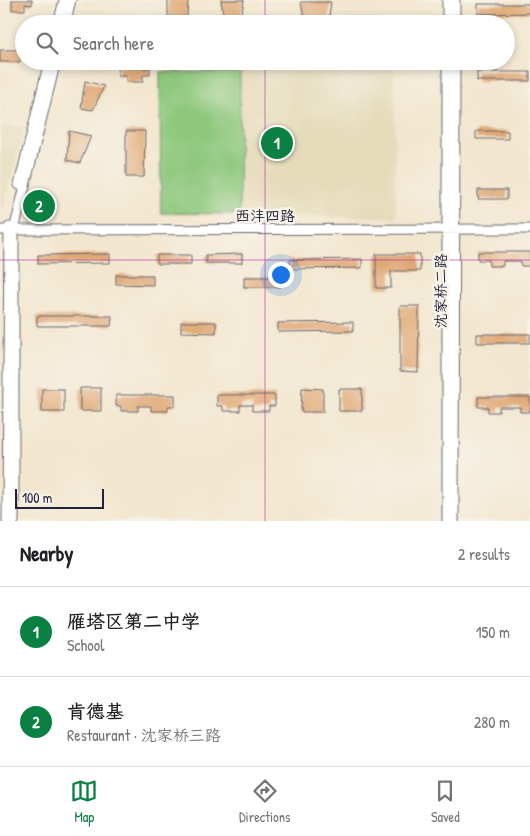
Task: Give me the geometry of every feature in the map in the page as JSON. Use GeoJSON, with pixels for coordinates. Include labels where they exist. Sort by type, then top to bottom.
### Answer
{"type":"FeatureCollection","features":[{"type":"Feature","properties":{"kind":"street"},"geometry":{"type":"LineString","coordinates":[[60,15],[64,0]]}},
{"type":"Feature","properties":{"kind":"street"},"geometry":{"type":"LineString","coordinates":[[67,15],[71,0]]}},
{"type":"Feature","properties":{"kind":"street"},"geometry":{"type":"LineString","coordinates":[[447,0],[447,15]]}},
{"type":"Feature","properties":{"kind":"street"},"geometry":{"type":"LineString","coordinates":[[455,0],[455,15]]}},
{"type":"Feature","properties":{"kind":"street"},"geometry":{"type":"LineString","coordinates":[[7,521],[7,230],[47,70]]}},
{"type":"Feature","properties":{"kind":"street"},"geometry":{"type":"LineString","coordinates":[[14,521],[7,230],[53,70]]}},
{"type":"Feature","properties":{"kind":"street","name":"沈家桥二路"},"geometry":{"type":"LineString","coordinates":[[447,70],[454,521]]}},
{"type":"Feature","properties":{"kind":"street","name":"沈家桥二路"},"geometry":{"type":"LineString","coordinates":[[447,521],[455,70]]}},
{"type":"Feature","properties":{"kind":"street","name":"西沣四路"},"geometry":{"type":"LineString","coordinates":[[7,230],[530,229]]}},
{"type":"Feature","properties":{"kind":"shaded area"},"geometry":{"type":"Polygon","coordinates":[[[394,70],[396,217],[159,215],[159,71],[394,70]]]}},
{"type":"Feature","properties":{"kind":"shaded area"},"geometry":{"type":"Polygon","coordinates":[[[0,126],[25,127],[3,209],[0,212],[0,126]]]}},
{"type":"Feature","properties":{"kind":"green space"},"geometry":{"type":"Polygon","coordinates":[[[160,72],[240,72],[239,214],[161,213],[160,72]]]}},
{"type":"Feature","properties":{"kind":"building"},"geometry":{"type":"Polygon","coordinates":[[[12,0],[32,0],[32,5],[25,4],[25,10],[12,10],[12,0]]]}},
{"type":"Feature","properties":{"kind":"building"},"geometry":{"type":"Polygon","coordinates":[[[168,0],[188,0],[187,15],[168,15],[168,0]]]}},
{"type":"Feature","properties":{"kind":"building"},"geometry":{"type":"Polygon","coordinates":[[[221,0],[244,0],[242,15],[223,15],[221,0]]]}},
{"type":"Feature","properties":{"kind":"building"},"geometry":{"type":"Polygon","coordinates":[[[301,2],[331,2],[329,15],[303,15],[301,2]]]}},
{"type":"Feature","properties":{"kind":"building"},"geometry":{"type":"Polygon","coordinates":[[[478,4],[530,4],[530,13],[478,14],[478,4]]]}},
{"type":"Feature","properties":{"kind":"building"},"geometry":{"type":"Polygon","coordinates":[[[0,50],[15,50],[15,62],[0,62],[0,50]]]}},
{"type":"Feature","properties":{"kind":"building"},"geometry":{"type":"Polygon","coordinates":[[[118,70],[150,70],[150,75],[143,75],[143,82],[126,82],[126,76],[118,76],[118,70]]]}},
{"type":"Feature","properties":{"kind":"building"},"geometry":{"type":"Polygon","coordinates":[[[477,72],[530,72],[530,81],[477,81],[477,72]]]}},
{"type":"Feature","properties":{"kind":"building"},"geometry":{"type":"Polygon","coordinates":[[[85,81],[104,86],[93,110],[81,108],[85,81]]]}},
{"type":"Feature","properties":{"kind":"building"},"geometry":{"type":"Polygon","coordinates":[[[69,131],[91,136],[80,163],[67,160],[69,131]]]}},
{"type":"Feature","properties":{"kind":"building"},"geometry":{"type":"Polygon","coordinates":[[[126,131],[145,131],[144,177],[126,177],[126,131]]]}},
{"type":"Feature","properties":{"kind":"building"},"geometry":{"type":"Polygon","coordinates":[[[476,131],[508,131],[508,139],[476,139],[476,131]]]}},
{"type":"Feature","properties":{"kind":"building"},"geometry":{"type":"Polygon","coordinates":[[[478,190],[507,190],[507,199],[478,199],[478,190]]]}},
{"type":"Feature","properties":{"kind":"building"},"geometry":{"type":"Polygon","coordinates":[[[478,252],[530,252],[530,266],[521,266],[521,261],[503,261],[503,266],[489,266],[489,260],[478,260],[478,252]]]}},
{"type":"Feature","properties":{"kind":"building"},"geometry":{"type":"Polygon","coordinates":[[[110,254],[110,263],[38,264],[38,255],[110,254]]]}},
{"type":"Feature","properties":{"kind":"building"},"geometry":{"type":"Polygon","coordinates":[[[242,254],[242,263],[206,263],[206,255],[242,254]]]}},
{"type":"Feature","properties":{"kind":"building"},"geometry":{"type":"Polygon","coordinates":[[[376,254],[420,254],[420,271],[391,271],[391,288],[376,288],[376,254]]]}},
{"type":"Feature","properties":{"kind":"building"},"geometry":{"type":"Polygon","coordinates":[[[157,255],[191,255],[191,264],[157,264],[157,255]]]}},
{"type":"Feature","properties":{"kind":"building"},"geometry":{"type":"Polygon","coordinates":[[[362,259],[362,268],[290,269],[290,260],[362,259]]]}},
{"type":"Feature","properties":{"kind":"building"},"geometry":{"type":"Polygon","coordinates":[[[116,275],[153,275],[153,285],[116,284],[116,275]]]}},
{"type":"Feature","properties":{"kind":"building"},"geometry":{"type":"Polygon","coordinates":[[[244,277],[281,277],[281,287],[244,287],[244,277]]]}},
{"type":"Feature","properties":{"kind":"building"},"geometry":{"type":"Polygon","coordinates":[[[400,306],[419,306],[418,372],[400,371],[400,306]]]}},
{"type":"Feature","properties":{"kind":"building"},"geometry":{"type":"Polygon","coordinates":[[[37,316],[112,316],[111,326],[37,326],[37,316]]]}},
{"type":"Feature","properties":{"kind":"building"},"geometry":{"type":"Polygon","coordinates":[[[181,322],[216,322],[216,333],[181,332],[181,322]]]}},
{"type":"Feature","properties":{"kind":"building"},"geometry":{"type":"Polygon","coordinates":[[[353,322],[353,331],[278,332],[278,323],[353,322]]]}},
{"type":"Feature","properties":{"kind":"building"},"geometry":{"type":"Polygon","coordinates":[[[477,334],[530,334],[530,343],[477,343],[477,334]]]}},
{"type":"Feature","properties":{"kind":"building"},"geometry":{"type":"Polygon","coordinates":[[[80,388],[101,388],[101,411],[80,411],[80,388]]]}},
{"type":"Feature","properties":{"kind":"building"},"geometry":{"type":"Polygon","coordinates":[[[302,388],[323,389],[323,412],[301,412],[302,388]]]}},
{"type":"Feature","properties":{"kind":"building"},"geometry":{"type":"Polygon","coordinates":[[[42,389],[64,389],[64,412],[42,412],[42,389]]]}},
{"type":"Feature","properties":{"kind":"building"},"geometry":{"type":"Polygon","coordinates":[[[339,389],[362,389],[362,411],[339,411],[339,389]]]}},
{"type":"Feature","properties":{"kind":"building"},"geometry":{"type":"Polygon","coordinates":[[[116,395],[175,395],[175,406],[168,406],[168,411],[151,411],[151,406],[138,406],[138,411],[121,411],[121,406],[116,406],[116,395]]]}},
{"type":"Feature","properties":{"kind":"building"},"geometry":{"type":"Polygon","coordinates":[[[217,395],[275,395],[275,406],[269,406],[269,411],[252,411],[252,405],[240,405],[240,411],[223,411],[223,406],[217,406],[217,395]]]}},
{"type":"Feature","properties":{"kind":"building"},"geometry":{"type":"Polygon","coordinates":[[[478,397],[530,397],[530,412],[520,412],[520,407],[499,407],[499,412],[488,412],[488,407],[478,407],[478,397]]]}},
{"type":"Feature","properties":{"kind":"place","name":"雁塔区第二中学"},"geometry":{"type":"Point","coordinates":[277,143]}},
{"type":"Feature","properties":{"kind":"place","name":"肯德基"},"geometry":{"type":"Point","coordinates":[39,206]}}]}
